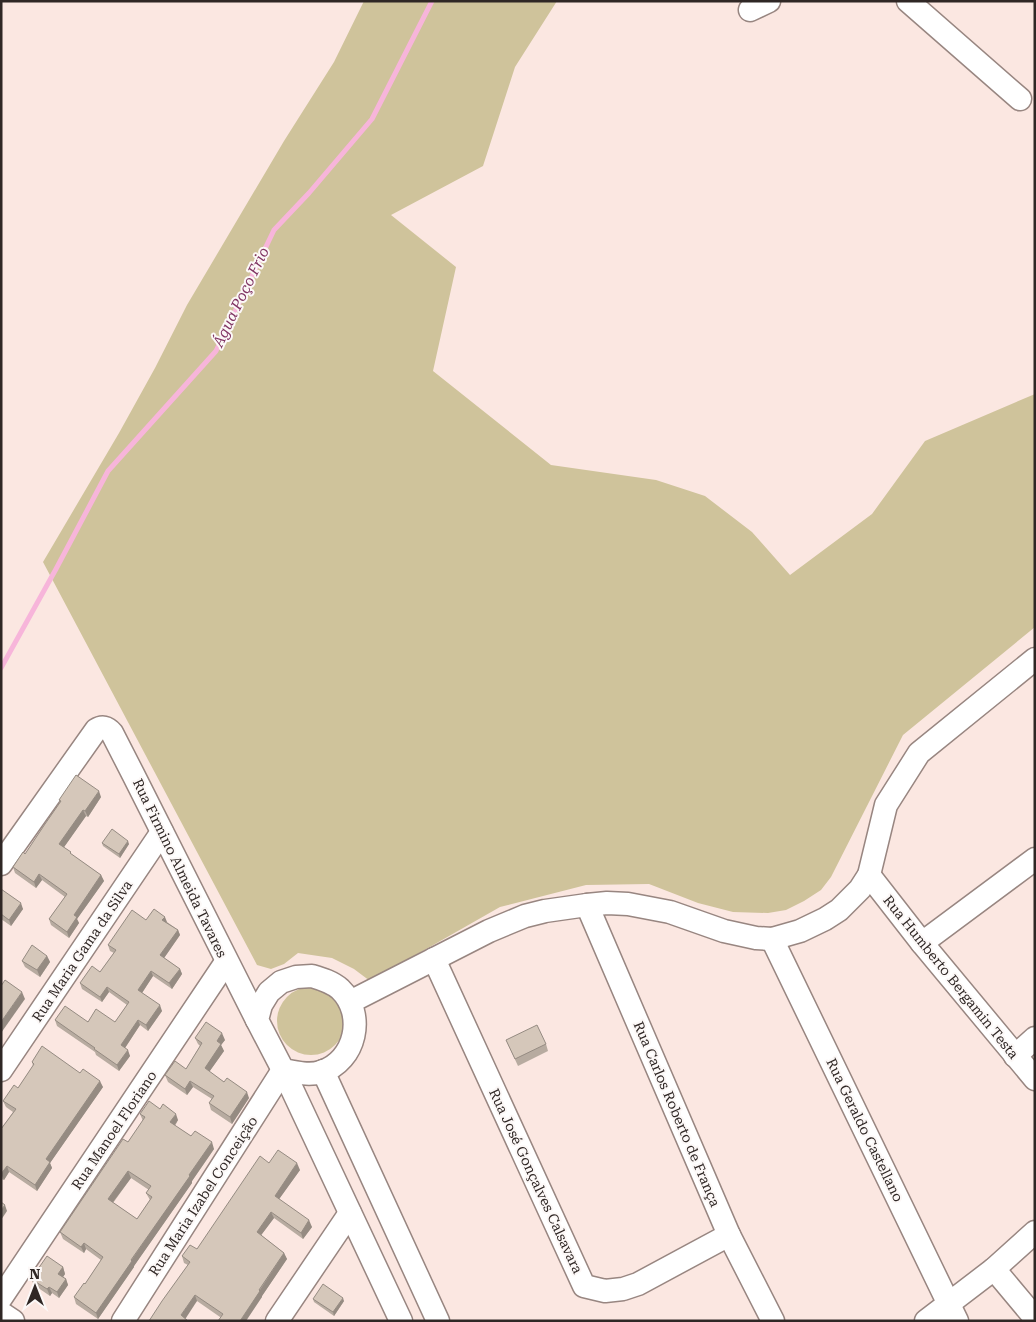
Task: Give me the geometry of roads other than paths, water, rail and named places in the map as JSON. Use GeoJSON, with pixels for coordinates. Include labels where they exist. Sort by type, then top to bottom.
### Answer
{"type":"FeatureCollection","features":[{"type":"Feature","properties":{"kind":"street"},"geometry":{"type":"LineString","coordinates":[[908,1],[1020,99]]}},
{"type":"Feature","properties":{"kind":"street"},"geometry":{"type":"LineString","coordinates":[[350,1002],[489,931],[525,916],[545,911],[607,903],[628,904],[670,912],[724,931],[756,938],[772,939],[800,931],[825,919],[839,910],[860,889],[869,875],[886,805],[919,752],[1035,659]]}},
{"type":"Feature","properties":{"kind":"street","name":"Rua Firmino Almeida Tavares"},"geometry":{"type":"LineString","coordinates":[[1,864],[96,730],[100,727],[106,727],[112,733],[226,962],[283,1070],[401,1321]]}},
{"type":"Feature","properties":{"kind":"street","name":"Rua Maria Gama da Silva"},"geometry":{"type":"LineString","coordinates":[[1,1070],[162,832]]}},
{"type":"Feature","properties":{"kind":"street"},"geometry":{"type":"LineString","coordinates":[[922,943],[1035,859]]}},
{"type":"Feature","properties":{"kind":"street","name":"Rua Humberto Bergamin Testa"},"geometry":{"type":"LineString","coordinates":[[869,875],[922,943],[1035,1079]]}},
{"type":"Feature","properties":{"kind":"street","name":"Rua Carlos Roberto de França"},"geometry":{"type":"LineString","coordinates":[[588,905],[729,1235],[773,1321]]}},
{"type":"Feature","properties":{"kind":"street","name":"Rua Geraldo Castellano"},"geometry":{"type":"LineString","coordinates":[[772,939],[953,1312]]}},
{"type":"Feature","properties":{"kind":"street","name":"Rua José Gonçalves Calsavara"},"geometry":{"type":"LineString","coordinates":[[434,959],[584,1286],[605,1291],[623,1289],[638,1284],[729,1235]]}},
{"type":"Feature","properties":{"kind":"street","name":"Rua Manoel Floriano"},"geometry":{"type":"LineString","coordinates":[[1,1298],[226,962]]}},
{"type":"Feature","properties":{"kind":"street"},"geometry":{"type":"LineString","coordinates":[[257,1020],[261,1005],[269,992],[281,982],[296,977],[312,976],[327,980],[340,989],[350,1002],[355,1016],[355,1034],[349,1050],[338,1063],[323,1072],[309,1074],[283,1070]]}},
{"type":"Feature","properties":{"kind":"street"},"geometry":{"type":"LineString","coordinates":[[1016,1056],[1035,1038]]}},
{"type":"Feature","properties":{"kind":"street","name":"Rua Maria Izabel Conceição"},"geometry":{"type":"LineString","coordinates":[[122,1321],[283,1070]]}},
{"type":"Feature","properties":{"kind":"street"},"geometry":{"type":"LineString","coordinates":[[323,1072],[438,1321]]}},
{"type":"Feature","properties":{"kind":"street"},"geometry":{"type":"LineString","coordinates":[[277,1321],[350,1213]]}},
{"type":"Feature","properties":{"kind":"street"},"geometry":{"type":"LineString","coordinates":[[926,1321],[953,1312],[994,1269],[1035,1232]]}},
{"type":"Feature","properties":{"kind":"street"},"geometry":{"type":"LineString","coordinates":[[994,1269],[1035,1318]]}},
{"type":"Feature","properties":{"kind":"street"},"geometry":{"type":"LineString","coordinates":[[1,1313],[13,1321]]}},
{"type":"Feature","properties":{"kind":"waterway","name":"Água Poço Frio"},"geometry":{"type":"LineString","coordinates":[[1,668],[108,471],[216,351],[274,230],[309,193],[372,119],[432,1]]}}]}
